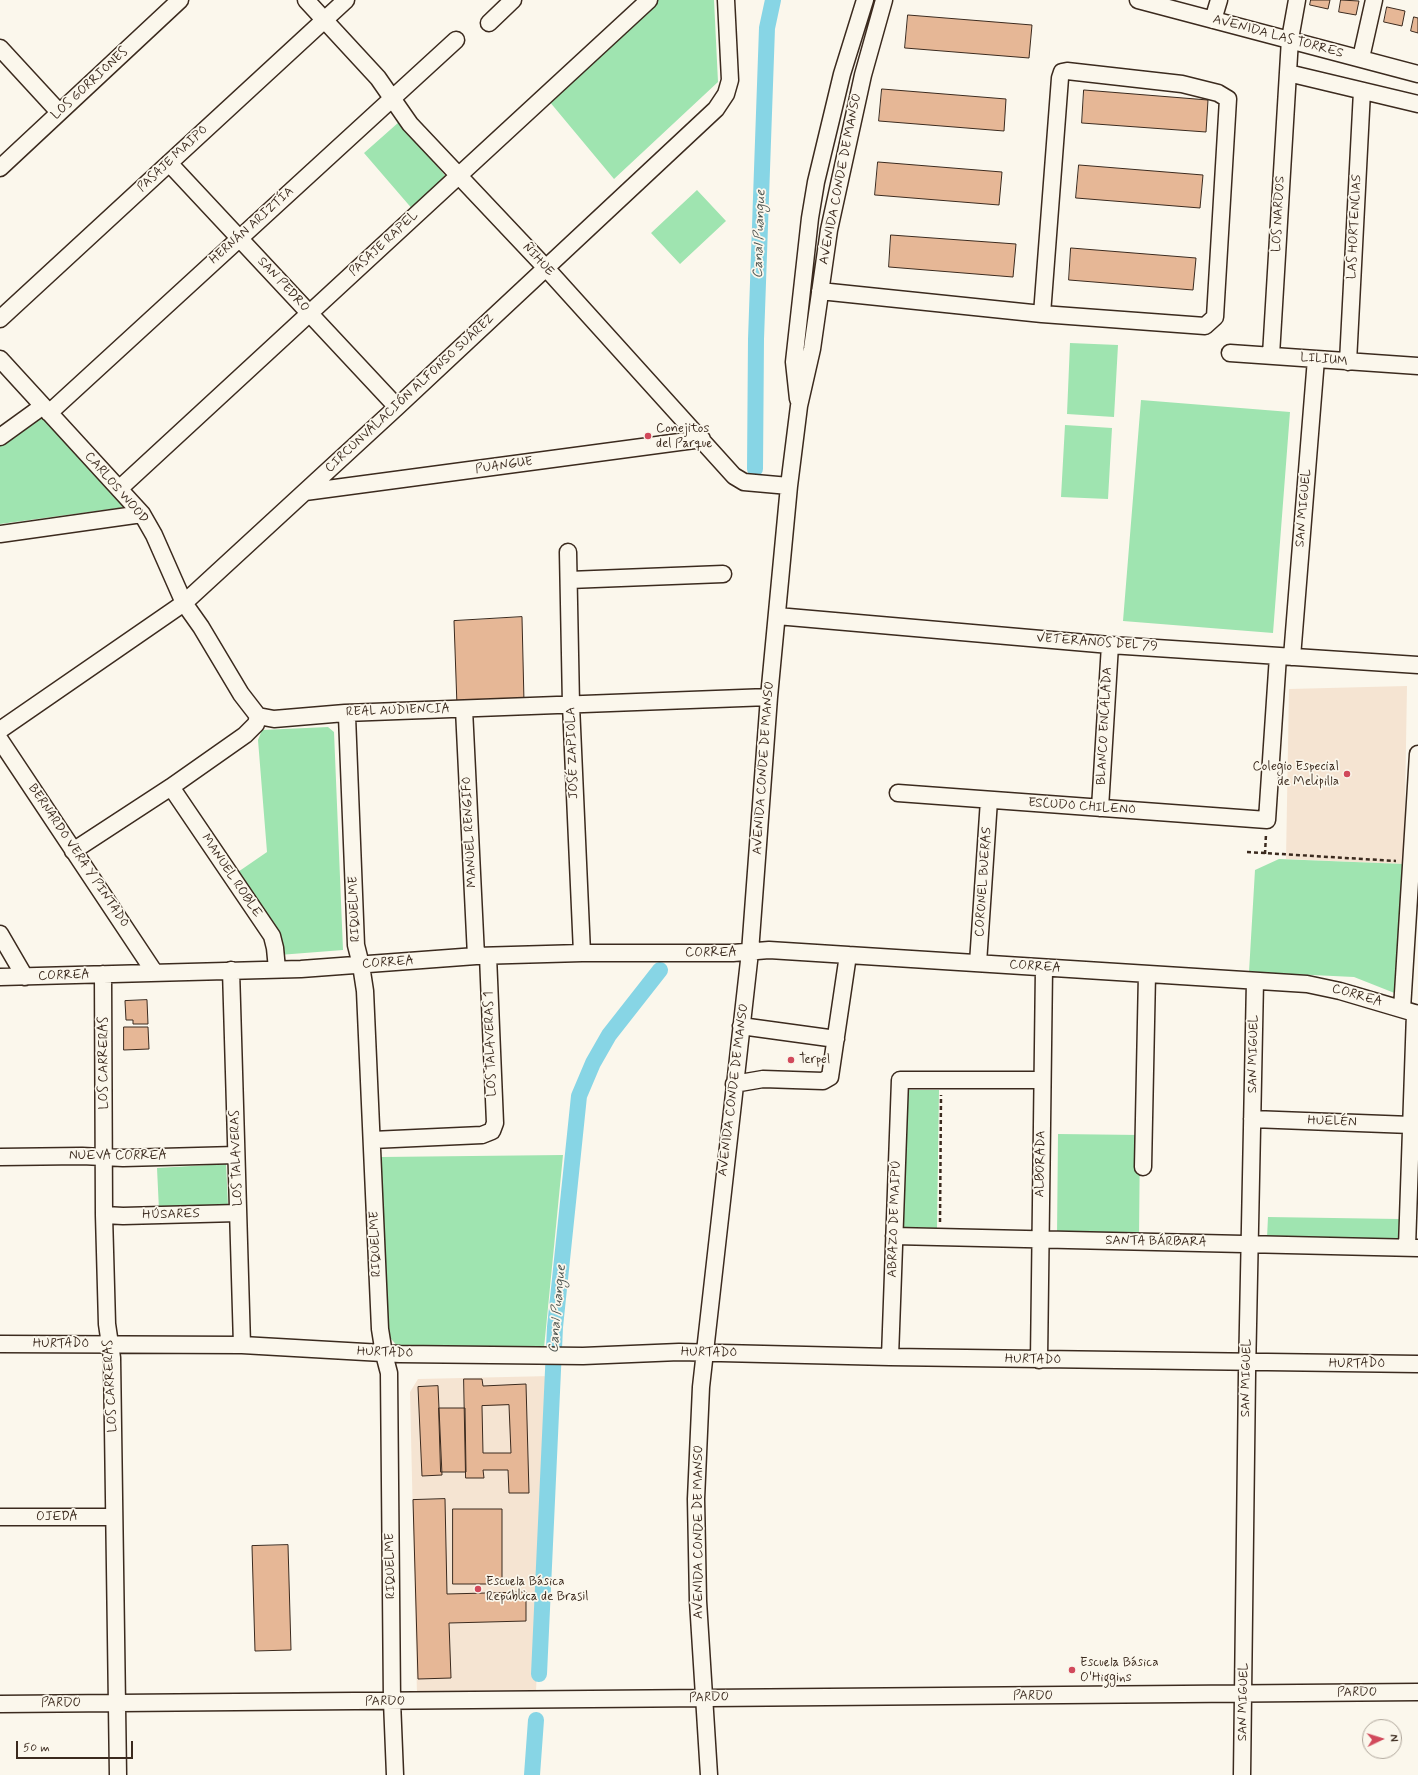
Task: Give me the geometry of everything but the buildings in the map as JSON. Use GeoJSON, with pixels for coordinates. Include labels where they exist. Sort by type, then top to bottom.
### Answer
{"type":"FeatureCollection","features":[{"type":"Feature","properties":{"kind":"street","name":"LOS GORRIONES"},"geometry":{"type":"LineString","coordinates":[[0,168],[180,0]]}},
{"type":"Feature","properties":{"kind":"street","name":"ÑIHUE"},"geometry":{"type":"LineString","coordinates":[[306,0],[378,78],[410,124],[546,268],[734,476],[744,482],[789,486]]}},
{"type":"Feature","properties":{"kind":"street","name":"PASAJE MAIPO"},"geometry":{"type":"LineString","coordinates":[[0,319],[346,0]]}},
{"type":"Feature","properties":{"kind":"street","name":"PASAJE RAPEL"},"geometry":{"type":"LineString","coordinates":[[119,489],[649,0]]}},
{"type":"Feature","properties":{"kind":"street","name":"CIRCUNVALACIÓN ALFONSO SUÁREZ"},"geometry":{"type":"LineString","coordinates":[[0,730],[184,603],[397,407],[722,102],[730,80],[726,0]]}},
{"type":"Feature","properties":{"kind":"street","name":"AVENIDA CONDE DE MANSO"},"geometry":{"type":"LineString","coordinates":[[799,406],[795,382],[794,362],[797,323],[810,218],[816,182],[842,74],[865,0]]}},
{"type":"Feature","properties":{"kind":"street","name":"AVENIDA CONDE DE MANSO"},"geometry":{"type":"LineString","coordinates":[[709,1775],[703,1698],[696,1499],[704,1353],[750,952],[769,697],[789,486],[799,406],[812,349],[829,230],[839,177],[863,74],[884,0]]}},
{"type":"Feature","properties":{"kind":"street"},"geometry":{"type":"LineString","coordinates":[[1213,20],[1219,0]]}},
{"type":"Feature","properties":{"kind":"street","name":"LOS NARDOS"},"geometry":{"type":"LineString","coordinates":[[1271,355],[1290,39],[1297,0]]}},
{"type":"Feature","properties":{"kind":"street"},"geometry":{"type":"LineString","coordinates":[[1361,58],[1374,0]]}},
{"type":"Feature","properties":{"kind":"street","name":"AVENIDA LAS TORRES"},"geometry":{"type":"LineString","coordinates":[[1144,1],[1418,74]]}},
{"type":"Feature","properties":{"kind":"street"},"geometry":{"type":"LineString","coordinates":[[489,23],[504,3]]}},
{"type":"Feature","properties":{"kind":"street","name":"HERNÁN ARIZTÍA"},"geometry":{"type":"LineString","coordinates":[[0,437],[46,409],[239,238],[456,40]]}},
{"type":"Feature","properties":{"kind":"street"},"geometry":{"type":"LineString","coordinates":[[0,48],[59,112]]}},
{"type":"Feature","properties":{"kind":"street"},"geometry":{"type":"LineString","coordinates":[[820,291],[1042,314],[1205,326],[1214,317],[1228,100],[1218,93],[1182,84],[1067,71],[1062,72],[1060,78],[1042,314]]}},
{"type":"Feature","properties":{"kind":"street"},"geometry":{"type":"LineString","coordinates":[[1288,73],[1418,104]]}},
{"type":"Feature","properties":{"kind":"street","name":"LAS HORTENCIAS"},"geometry":{"type":"LineString","coordinates":[[1348,362],[1362,91]]}},
{"type":"Feature","properties":{"kind":"street","name":"SAN PEDRO"},"geometry":{"type":"LineString","coordinates":[[169,163],[397,407]]}},
{"type":"Feature","properties":{"kind":"street","name":"LILIUM"},"geometry":{"type":"LineString","coordinates":[[1230,353],[1418,366]]}},
{"type":"Feature","properties":{"kind":"street","name":"CARLOS WOOD"},"geometry":{"type":"LineString","coordinates":[[0,359],[142,514],[154,535],[184,603],[201,627],[241,694],[258,716]]}},
{"type":"Feature","properties":{"kind":"street","name":"SAN MIGUEL"},"geometry":{"type":"LineString","coordinates":[[1267,820],[1316,359]]}},
{"type":"Feature","properties":{"kind":"street","name":"PUANGUE"},"geometry":{"type":"LineString","coordinates":[[305,492],[702,439]]}},
{"type":"Feature","properties":{"kind":"street"},"geometry":{"type":"LineString","coordinates":[[0,534],[142,514]]}},
{"type":"Feature","properties":{"kind":"street","name":"JOSÉ ZAPIOLA"},"geometry":{"type":"LineString","coordinates":[[568,552],[571,705],[582,953]]}},
{"type":"Feature","properties":{"kind":"street"},"geometry":{"type":"LineString","coordinates":[[569,580],[723,574]]}},
{"type":"Feature","properties":{"kind":"street","name":"VETERANOS DEL 79"},"geometry":{"type":"LineString","coordinates":[[777,616],[1110,645],[1418,666]]}},
{"type":"Feature","properties":{"kind":"street","name":"BLANCO ENCALADA"},"geometry":{"type":"LineString","coordinates":[[1100,808],[1110,645]]}},
{"type":"Feature","properties":{"kind":"street","name":"REAL AUDIENCIA"},"geometry":{"type":"LineString","coordinates":[[258,716],[274,719],[345,713],[769,697]]}},
{"type":"Feature","properties":{"kind":"street","name":"MANUEL RENGIFO"},"geometry":{"type":"LineString","coordinates":[[464,709],[482,956]]}},
{"type":"Feature","properties":{"kind":"street","name":"RIQUELME"},"geometry":{"type":"LineString","coordinates":[[345,713],[347,716],[356,945],[365,990],[380,1329],[389,1373],[392,1702],[395,1775]]}},
{"type":"Feature","properties":{"kind":"street"},"geometry":{"type":"LineString","coordinates":[[74,851],[171,787],[245,735],[256,724],[258,716]]}},
{"type":"Feature","properties":{"kind":"street","name":"BERNARDO VERA Y PINTADO"},"geometry":{"type":"LineString","coordinates":[[0,740],[155,973]]}},
{"type":"Feature","properties":{"kind":"street"},"geometry":{"type":"LineString","coordinates":[[1412,1247],[1411,862],[1418,754]]}},
{"type":"Feature","properties":{"kind":"street","name":"MANUEL ROBLE"},"geometry":{"type":"LineString","coordinates":[[171,787],[272,936],[275,948],[277,970]]}},
{"type":"Feature","properties":{"kind":"street","name":"ESCUDO CHILENO"},"geometry":{"type":"LineString","coordinates":[[898,793],[1267,820]]}},
{"type":"Feature","properties":{"kind":"street","name":"CORONEL BUERAS"},"geometry":{"type":"LineString","coordinates":[[978,963],[989,800]]}},
{"type":"Feature","properties":{"kind":"street"},"geometry":{"type":"LineString","coordinates":[[0,934],[25,977]]}},
{"type":"Feature","properties":{"kind":"street","name":"CORREA"},"geometry":{"type":"LineString","coordinates":[[0,977],[277,970],[482,956],[582,953],[750,952],[769,950],[1256,981],[1323,987],[1412,1012]]}},
{"type":"Feature","properties":{"kind":"street"},"geometry":{"type":"LineString","coordinates":[[734,1084],[763,1079],[823,1082],[827,1080],[832,1073],[848,955]]}},
{"type":"Feature","properties":{"kind":"street","name":"LOS TALAVERAS 1"},"geometry":{"type":"LineString","coordinates":[[372,1140],[482,1135],[492,1132],[495,1123],[482,956]]}},
{"type":"Feature","properties":{"kind":"street","name":"ALBORADA"},"geometry":{"type":"LineString","coordinates":[[1039,1360],[1044,968]]}},
{"type":"Feature","properties":{"kind":"street","name":"LOS TALAVERAS"},"geometry":{"type":"LineString","coordinates":[[231,970],[242,1345]]}},
{"type":"Feature","properties":{"kind":"street","name":"LOS CARRERAS"},"geometry":{"type":"LineString","coordinates":[[103,974],[106,1324],[112,1358],[118,1775]]}},
{"type":"Feature","properties":{"kind":"street"},"geometry":{"type":"LineString","coordinates":[[1143,1167],[1147,974]]}},
{"type":"Feature","properties":{"kind":"street","name":"SAN MIGUEL"},"geometry":{"type":"LineString","coordinates":[[1242,1775],[1249,1244],[1256,981]]}},
{"type":"Feature","properties":{"kind":"street"},"geometry":{"type":"LineString","coordinates":[[741,1026],[836,1039]]}},
{"type":"Feature","properties":{"kind":"street","name":"ABRAZO DE MAIPÚ"},"geometry":{"type":"LineString","coordinates":[[890,1357],[900,1080],[941,1080]]}},
{"type":"Feature","properties":{"kind":"street"},"geometry":{"type":"LineString","coordinates":[[941,1080],[1042,1080]]}},
{"type":"Feature","properties":{"kind":"street","name":"HUELÉN"},"geometry":{"type":"LineString","coordinates":[[1252,1119],[1411,1125]]}},
{"type":"Feature","properties":{"kind":"street","name":"NUEVA CORREA"},"geometry":{"type":"LineString","coordinates":[[0,1157],[123,1158],[236,1155]]}},
{"type":"Feature","properties":{"kind":"street","name":"HÚSARES"},"geometry":{"type":"LineString","coordinates":[[104,1215],[123,1216],[238,1213]]}},
{"type":"Feature","properties":{"kind":"street","name":"SANTA BÁRBARA"},"geometry":{"type":"LineString","coordinates":[[894,1236],[1412,1247]]}},
{"type":"Feature","properties":{"kind":"street","name":"HURTADO"},"geometry":{"type":"LineString","coordinates":[[0,1344],[242,1345],[384,1354],[583,1356],[679,1352],[1039,1360],[1418,1364]]}},
{"type":"Feature","properties":{"kind":"street","name":"OJEDA"},"geometry":{"type":"LineString","coordinates":[[0,1517],[114,1517]]}},
{"type":"Feature","properties":{"kind":"street","name":"PARDO"},"geometry":{"type":"LineString","coordinates":[[0,1704],[1244,1695],[1418,1692]]}},
{"type":"Feature","properties":{"kind":"path"},"geometry":{"type":"LineString","coordinates":[[1246,852],[1411,862]]}},
{"type":"Feature","properties":{"kind":"path"},"geometry":{"type":"LineString","coordinates":[[940,1237],[941,1080]]}},
{"type":"Feature","properties":{"kind":"shaded area","name":"Colegio Especial de Melipilla"},"geometry":{"type":"Polygon","coordinates":[[[1407,686],[1404,864],[1286,859],[1289,689],[1407,686]]]}},
{"type":"Feature","properties":{"kind":"shaded area","name":"Escuela Básica República de Brasil"},"geometry":{"type":"Polygon","coordinates":[[[551,1376],[536,1691],[417,1695],[410,1392],[418,1379],[551,1376]]]}},
{"type":"Feature","properties":{"kind":"green space"},"geometry":{"type":"Polygon","coordinates":[[[657,0],[714,0],[718,82],[614,179],[549,101],[657,0]]]}},
{"type":"Feature","properties":{"kind":"green space"},"geometry":{"type":"Polygon","coordinates":[[[399,122],[449,180],[414,211],[364,153],[399,122]]]}},
{"type":"Feature","properties":{"kind":"green space"},"geometry":{"type":"Polygon","coordinates":[[[697,190],[726,221],[680,264],[651,233],[697,190]]]}},
{"type":"Feature","properties":{"kind":"green space"},"geometry":{"type":"Polygon","coordinates":[[[1070,343],[1118,345],[1114,417],[1067,414],[1070,343]]]}},
{"type":"Feature","properties":{"kind":"green space"},"geometry":{"type":"Polygon","coordinates":[[[1141,400],[1290,412],[1273,633],[1123,621],[1141,400]]]}},
{"type":"Feature","properties":{"kind":"green space"},"geometry":{"type":"Polygon","coordinates":[[[42,413],[126,507],[0,524],[0,442],[42,413]]]}},
{"type":"Feature","properties":{"kind":"green space"},"geometry":{"type":"Polygon","coordinates":[[[1065,425],[1112,428],[1108,499],[1061,497],[1065,425]]]}},
{"type":"Feature","properties":{"kind":"green space"},"geometry":{"type":"Polygon","coordinates":[[[328,727],[334,732],[343,950],[279,955],[235,874],[267,852],[258,740],[262,730],[328,727]]]}},
{"type":"Feature","properties":{"kind":"green space"},"geometry":{"type":"Polygon","coordinates":[[[1279,859],[1404,864],[1397,994],[1354,977],[1249,972],[1255,870],[1279,859]]]}},
{"type":"Feature","properties":{"kind":"green space"},"geometry":{"type":"Polygon","coordinates":[[[904,1090],[939,1090],[937,1228],[902,1227],[904,1090]]]}},
{"type":"Feature","properties":{"kind":"green space"},"geometry":{"type":"Polygon","coordinates":[[[1058,1134],[1140,1135],[1139,1237],[1057,1236],[1058,1134]]]}},
{"type":"Feature","properties":{"kind":"green space"},"geometry":{"type":"Polygon","coordinates":[[[563,1155],[544,1348],[398,1347],[388,1335],[381,1157],[563,1155]]]}},
{"type":"Feature","properties":{"kind":"green space"},"geometry":{"type":"Polygon","coordinates":[[[226,1164],[228,1206],[159,1210],[157,1168],[226,1164]]]}},
{"type":"Feature","properties":{"kind":"green space"},"geometry":{"type":"Polygon","coordinates":[[[1268,1217],[1399,1219],[1399,1240],[1267,1238],[1268,1217]]]}},
{"type":"Feature","properties":{"kind":"waterway","name":"Canal Puangue"},"geometry":{"type":"LineString","coordinates":[[755,469],[756,339],[767,28],[773,0]]}},
{"type":"Feature","properties":{"kind":"waterway","name":"Canal Puangue"},"geometry":{"type":"LineString","coordinates":[[539,1674],[555,1327],[579,1096],[593,1063],[609,1035],[660,970]]}},
{"type":"Feature","properties":{"kind":"waterway","name":"Canal Puangue"},"geometry":{"type":"LineString","coordinates":[[532,1775],[536,1720]]}},
{"type":"Feature","properties":{"kind":"place","name":"Conejitos del Parque"},"geometry":{"type":"Point","coordinates":[648,436]}},
{"type":"Feature","properties":{"kind":"place","name":"Colegio Especial de Melipilla"},"geometry":{"type":"Point","coordinates":[1347,774]}},
{"type":"Feature","properties":{"kind":"place","name":"Terpel"},"geometry":{"type":"Point","coordinates":[791,1060]}},
{"type":"Feature","properties":{"kind":"place","name":"Escuela Básica República de Brasil"},"geometry":{"type":"Point","coordinates":[478,1589]}},
{"type":"Feature","properties":{"kind":"place","name":"Escuela Básica O'Higgins"},"geometry":{"type":"Point","coordinates":[1072,1670]}}]}
